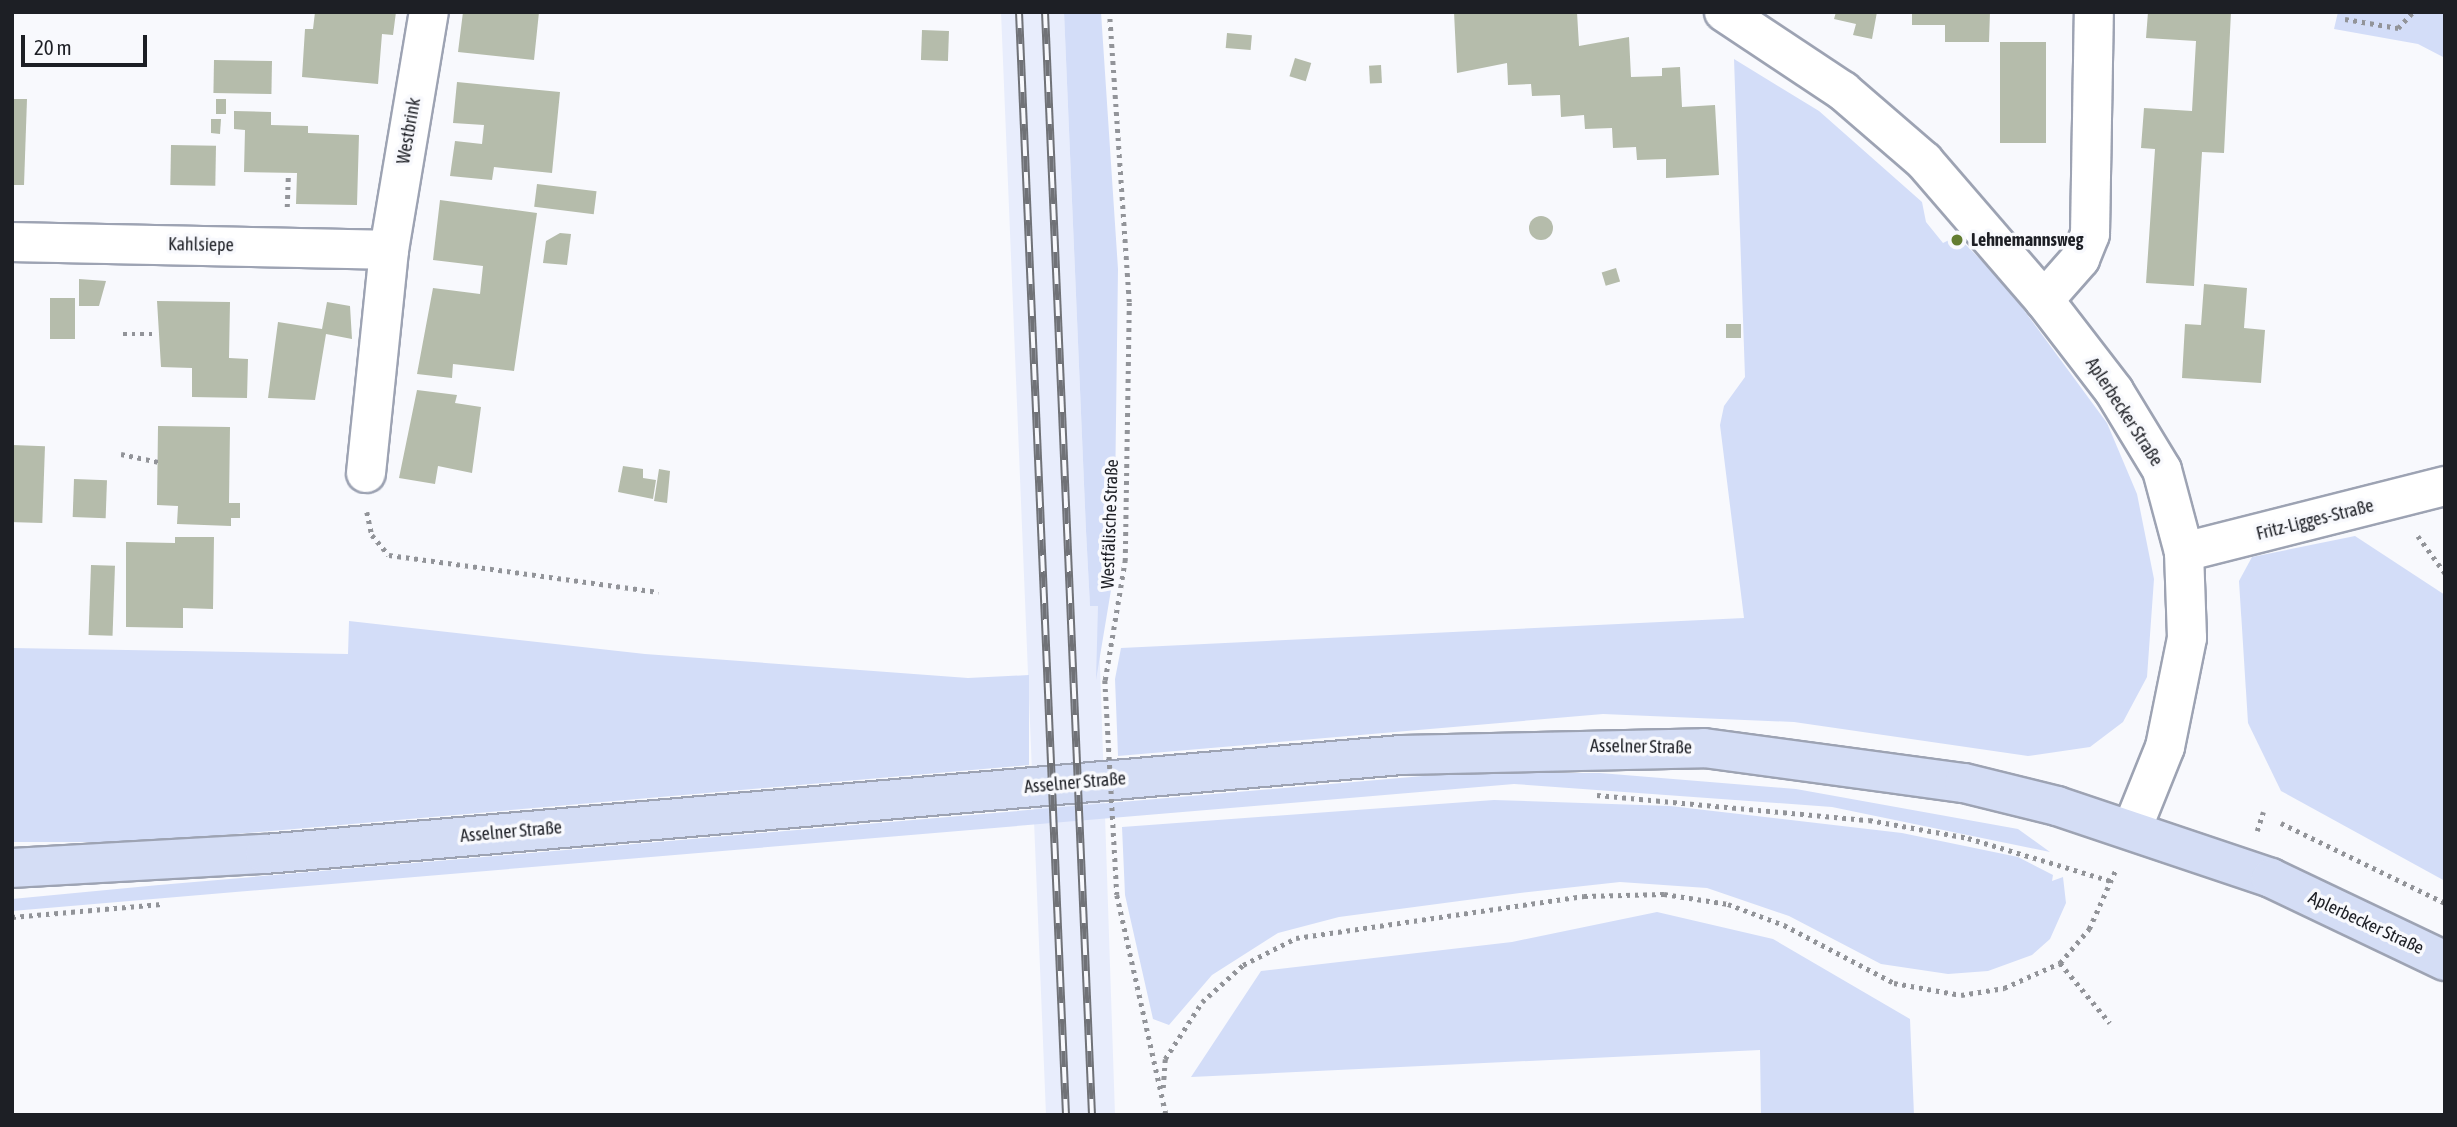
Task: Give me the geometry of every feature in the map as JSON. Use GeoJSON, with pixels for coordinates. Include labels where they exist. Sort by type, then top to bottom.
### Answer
{"type":"FeatureCollection","features":[{"type":"Feature","properties":{"kind":"main road","name":"Asselner Straße"},"geometry":{"type":"LineString","coordinates":[[12,868],[278,853],[1402,755],[1607,746],[1799,756],[1964,783],[2132,829]]}},
{"type":"Feature","properties":{"kind":"main road","name":"Aplerbecker Straße"},"geometry":{"type":"LineString","coordinates":[[2132,829],[2271,878],[2445,961]]}},
{"type":"Feature","properties":{"kind":"street","name":"Westbrink"},"geometry":{"type":"LineString","coordinates":[[366,472],[389,250],[429,12]]}},
{"type":"Feature","properties":{"kind":"street","name":"Aplerbecker Straße"},"geometry":{"type":"LineString","coordinates":[[1724,12],[1885,125],[2044,300],[2114,391],[2162,470],[2184,552],[2181,690],[2132,829]]}},
{"type":"Feature","properties":{"kind":"street"},"geometry":{"type":"LineString","coordinates":[[2044,300],[2080,259],[2090,234],[2095,185],[2094,12]]}},
{"type":"Feature","properties":{"kind":"street","name":"Kahlsiepe"},"geometry":{"type":"LineString","coordinates":[[12,242],[389,250]]}},
{"type":"Feature","properties":{"kind":"street","name":"Fritz-Ligges-Straße"},"geometry":{"type":"LineString","coordinates":[[2184,552],[2445,486]]}},
{"type":"Feature","properties":{"kind":"path","name":"Westfälische Straße"},"geometry":{"type":"LineString","coordinates":[[1109,12],[1129,302],[1125,561],[1105,680],[1117,895],[1163,1088],[1166,1115]]}},
{"type":"Feature","properties":{"kind":"path"},"geometry":{"type":"LineString","coordinates":[[2345,19],[2398,28],[2413,12]]}},
{"type":"Feature","properties":{"kind":"path"},"geometry":{"type":"LineString","coordinates":[[287,215],[288,176]]}},
{"type":"Feature","properties":{"kind":"path"},"geometry":{"type":"LineString","coordinates":[[123,334],[156,334]]}},
{"type":"Feature","properties":{"kind":"path"},"geometry":{"type":"LineString","coordinates":[[121,454],[158,462]]}},
{"type":"Feature","properties":{"kind":"path"},"geometry":{"type":"LineString","coordinates":[[389,555],[658,593]]}},
{"type":"Feature","properties":{"kind":"path"},"geometry":{"type":"LineString","coordinates":[[1584,794],[1869,820],[1968,838],[2111,881]]}},
{"type":"Feature","properties":{"kind":"path"},"geometry":{"type":"LineString","coordinates":[[1097,823],[1124,821]]}},
{"type":"Feature","properties":{"kind":"path"},"geometry":{"type":"LineString","coordinates":[[2281,823],[2445,903]]}},
{"type":"Feature","properties":{"kind":"path"},"geometry":{"type":"LineString","coordinates":[[1163,1088],[1165,1059],[1202,1002],[1244,965],[1296,939],[1572,898],[1664,894],[1728,904],[1784,925],[1895,983],[1929,992],[1961,995],[2004,988],[2060,962],[2089,929],[2132,829]]}},
{"type":"Feature","properties":{"kind":"path"},"geometry":{"type":"LineString","coordinates":[[12,917],[165,904]]}},
{"type":"Feature","properties":{"kind":"path"},"geometry":{"type":"LineString","coordinates":[[2060,962],[2110,1023]]}},
{"type":"Feature","properties":{"kind":"shaded area"},"geometry":{"type":"Polygon","coordinates":[[[1001,12],[1064,12],[1090,605],[1098,605],[1115,1115],[1046,1115],[1001,12]]]}},
{"type":"Feature","properties":{"kind":"shaded area"},"geometry":{"type":"Polygon","coordinates":[[[1064,12],[1101,12],[1118,269],[1114,572],[1096,680],[1098,606],[1090,606],[1064,12]]]}},
{"type":"Feature","properties":{"kind":"shaded area"},"geometry":{"type":"Polygon","coordinates":[[[2338,12],[2445,12],[2445,58],[2418,44],[2334,29],[2338,12]]]}},
{"type":"Feature","properties":{"kind":"shaded area"},"geometry":{"type":"Polygon","coordinates":[[[1734,59],[1819,111],[1922,202],[1926,222],[1943,243],[1957,236],[2004,283],[2107,423],[2137,494],[2154,579],[2147,677],[2123,722],[2090,747],[2028,756],[1794,722],[1603,714],[1118,756],[1115,679],[1121,648],[1744,618],[1720,425],[1724,406],[1745,377],[1734,59]]]}},
{"type":"Feature","properties":{"kind":"shaded area"},"geometry":{"type":"Polygon","coordinates":[[[2355,536],[2445,595],[2445,881],[2281,791],[2248,723],[2239,581],[2252,557],[2355,536]]]}},
{"type":"Feature","properties":{"kind":"shaded area"},"geometry":{"type":"Polygon","coordinates":[[[349,621],[645,654],[968,678],[1029,675],[1029,765],[144,842],[12,842],[12,648],[348,654],[349,621]]]}},
{"type":"Feature","properties":{"kind":"shaded area"},"geometry":{"type":"Polygon","coordinates":[[[1458,773],[1600,773],[1796,789],[2018,829],[2050,852],[1832,807],[1514,784],[12,911],[12,899],[1458,773]]]}},
{"type":"Feature","properties":{"kind":"shaded area"},"geometry":{"type":"Polygon","coordinates":[[[1494,800],[1670,806],[1902,833],[2018,857],[2053,875],[2052,881],[2063,877],[2066,903],[2050,939],[2032,955],[1988,971],[1948,974],[1881,964],[1789,916],[1707,888],[1620,882],[1520,893],[1339,917],[1278,933],[1212,975],[1169,1025],[1153,1019],[1125,895],[1122,827],[1494,800]]]}},
{"type":"Feature","properties":{"kind":"shaded area"},"geometry":{"type":"Polygon","coordinates":[[[1657,912],[1773,939],[1910,1019],[1914,1115],[1761,1115],[1760,1050],[1191,1077],[1261,971],[1512,942],[1657,912]]]}},
{"type":"Feature","properties":{"kind":"building"},"geometry":{"type":"Polygon","coordinates":[[[315,12],[396,12],[393,35],[382,34],[378,84],[302,77],[305,29],[313,29],[315,12]]]}},
{"type":"Feature","properties":{"kind":"building"},"geometry":{"type":"Polygon","coordinates":[[[463,12],[539,12],[534,60],[458,52],[463,12]]]}},
{"type":"Feature","properties":{"kind":"building"},"geometry":{"type":"Polygon","coordinates":[[[1454,12],[1577,12],[1579,46],[1629,37],[1631,77],[1662,76],[1662,68],[1680,67],[1682,107],[1715,105],[1719,175],[1666,178],[1666,159],[1637,160],[1636,147],[1613,148],[1612,128],[1585,129],[1584,115],[1561,117],[1560,95],[1532,96],[1531,84],[1508,85],[1507,63],[1457,73],[1454,12]]]}},
{"type":"Feature","properties":{"kind":"building"},"geometry":{"type":"Polygon","coordinates":[[[1836,12],[1877,12],[1872,39],[1853,35],[1856,24],[1834,19],[1836,12]]]}},
{"type":"Feature","properties":{"kind":"building"},"geometry":{"type":"Polygon","coordinates":[[[1912,12],[1990,12],[1989,42],[1945,42],[1945,25],[1912,25],[1912,12]]]}},
{"type":"Feature","properties":{"kind":"building"},"geometry":{"type":"Polygon","coordinates":[[[2148,12],[2231,12],[2224,153],[2202,152],[2194,286],[2146,283],[2155,149],[2141,148],[2144,108],[2192,111],[2196,41],[2146,38],[2148,12]]]}},
{"type":"Feature","properties":{"kind":"building"},"geometry":{"type":"Polygon","coordinates":[[[922,30],[949,31],[948,61],[921,60],[922,30]]]}},
{"type":"Feature","properties":{"kind":"building"},"geometry":{"type":"Polygon","coordinates":[[[1227,33],[1252,35],[1251,50],[1226,48],[1227,33]]]}},
{"type":"Feature","properties":{"kind":"building"},"geometry":{"type":"Polygon","coordinates":[[[2000,42],[2046,42],[2046,143],[2000,143],[2000,42]]]}},
{"type":"Feature","properties":{"kind":"building"},"geometry":{"type":"Polygon","coordinates":[[[1295,58],[1311,63],[1306,81],[1289,76],[1295,58]]]}},
{"type":"Feature","properties":{"kind":"building"},"geometry":{"type":"Polygon","coordinates":[[[214,60],[272,61],[271,94],[213,93],[214,60]]]}},
{"type":"Feature","properties":{"kind":"building"},"geometry":{"type":"Polygon","coordinates":[[[1381,65],[1382,83],[1370,84],[1369,66],[1381,65]]]}},
{"type":"Feature","properties":{"kind":"building"},"geometry":{"type":"Polygon","coordinates":[[[457,82],[560,92],[552,173],[494,167],[492,180],[450,176],[455,141],[482,144],[484,125],[453,123],[457,82]]]}},
{"type":"Feature","properties":{"kind":"building"},"geometry":{"type":"Polygon","coordinates":[[[12,99],[27,99],[24,185],[12,185],[12,99]]]}},
{"type":"Feature","properties":{"kind":"building"},"geometry":{"type":"Polygon","coordinates":[[[216,99],[226,99],[226,114],[216,114],[216,99]]]}},
{"type":"Feature","properties":{"kind":"building"},"geometry":{"type":"Polygon","coordinates":[[[234,111],[271,112],[271,125],[308,126],[308,133],[359,135],[357,205],[296,204],[297,173],[244,172],[245,130],[234,129],[234,111]]]}},
{"type":"Feature","properties":{"kind":"building"},"geometry":{"type":"Polygon","coordinates":[[[211,119],[221,119],[220,134],[211,133],[211,119]]]}},
{"type":"Feature","properties":{"kind":"building"},"geometry":{"type":"Polygon","coordinates":[[[171,145],[216,146],[215,186],[170,185],[171,145]]]}},
{"type":"Feature","properties":{"kind":"building"},"geometry":{"type":"Polygon","coordinates":[[[537,184],[597,191],[594,214],[534,207],[537,184]]]}},
{"type":"Feature","properties":{"kind":"building"},"geometry":{"type":"Polygon","coordinates":[[[440,200],[537,213],[514,371],[453,364],[452,378],[417,374],[433,288],[480,294],[483,266],[433,260],[440,200]]]}},
{"type":"Feature","properties":{"kind":"building"},"geometry":{"type":"Polygon","coordinates":[[[1541,216],[1550,219],[1553,228],[1550,237],[1541,240],[1532,237],[1529,228],[1532,219],[1541,216]]]}},
{"type":"Feature","properties":{"kind":"building"},"geometry":{"type":"Polygon","coordinates":[[[560,233],[571,234],[567,265],[543,263],[546,241],[560,233]]]}},
{"type":"Feature","properties":{"kind":"building"},"geometry":{"type":"Polygon","coordinates":[[[1616,268],[1620,281],[1606,286],[1602,272],[1616,268]]]}},
{"type":"Feature","properties":{"kind":"building"},"geometry":{"type":"Polygon","coordinates":[[[79,279],[106,281],[99,306],[79,306],[79,279]]]}},
{"type":"Feature","properties":{"kind":"building"},"geometry":{"type":"Polygon","coordinates":[[[2204,284],[2247,288],[2244,328],[2265,330],[2261,383],[2182,378],[2185,324],[2201,325],[2204,284]]]}},
{"type":"Feature","properties":{"kind":"building"},"geometry":{"type":"Polygon","coordinates":[[[50,298],[75,298],[75,339],[50,339],[50,298]]]}},
{"type":"Feature","properties":{"kind":"building"},"geometry":{"type":"Polygon","coordinates":[[[157,301],[230,302],[229,358],[248,359],[247,398],[192,397],[192,368],[161,367],[157,301]]]}},
{"type":"Feature","properties":{"kind":"building"},"geometry":{"type":"Polygon","coordinates":[[[327,302],[350,306],[352,339],[326,334],[315,400],[268,398],[278,322],[322,329],[327,302]]]}},
{"type":"Feature","properties":{"kind":"building"},"geometry":{"type":"Polygon","coordinates":[[[1726,324],[1741,324],[1741,338],[1726,338],[1726,324]]]}},
{"type":"Feature","properties":{"kind":"building"},"geometry":{"type":"Polygon","coordinates":[[[417,390],[457,395],[455,403],[481,407],[472,473],[438,466],[435,484],[399,478],[417,390]]]}},
{"type":"Feature","properties":{"kind":"building"},"geometry":{"type":"Polygon","coordinates":[[[158,426],[230,427],[229,503],[240,503],[240,518],[231,518],[231,526],[177,524],[178,506],[157,505],[158,426]]]}},
{"type":"Feature","properties":{"kind":"building"},"geometry":{"type":"Polygon","coordinates":[[[12,445],[45,446],[42,523],[12,522],[12,445]]]}},
{"type":"Feature","properties":{"kind":"building"},"geometry":{"type":"Polygon","coordinates":[[[623,466],[643,469],[643,478],[656,480],[653,499],[618,492],[623,466]]]}},
{"type":"Feature","properties":{"kind":"building"},"geometry":{"type":"Polygon","coordinates":[[[659,469],[670,471],[667,503],[654,501],[659,469]]]}},
{"type":"Feature","properties":{"kind":"building"},"geometry":{"type":"Polygon","coordinates":[[[74,479],[107,480],[106,518],[73,517],[74,479]]]}},
{"type":"Feature","properties":{"kind":"building"},"geometry":{"type":"Polygon","coordinates":[[[175,537],[214,537],[213,609],[183,608],[183,628],[126,627],[126,542],[175,543],[175,537]]]}},
{"type":"Feature","properties":{"kind":"building"},"geometry":{"type":"Polygon","coordinates":[[[91,565],[115,566],[113,636],[89,635],[91,565]]]}},
{"type":"Feature","properties":{"kind":"railway"},"geometry":{"type":"LineString","coordinates":[[1019,12],[1066,1115]]}},
{"type":"Feature","properties":{"kind":"railway"},"geometry":{"type":"LineString","coordinates":[[1045,12],[1092,1115]]}},
{"type":"Feature","properties":{"kind":"place","name":"Lehnemannsweg"},"geometry":{"type":"Point","coordinates":[1957,240]}}]}
